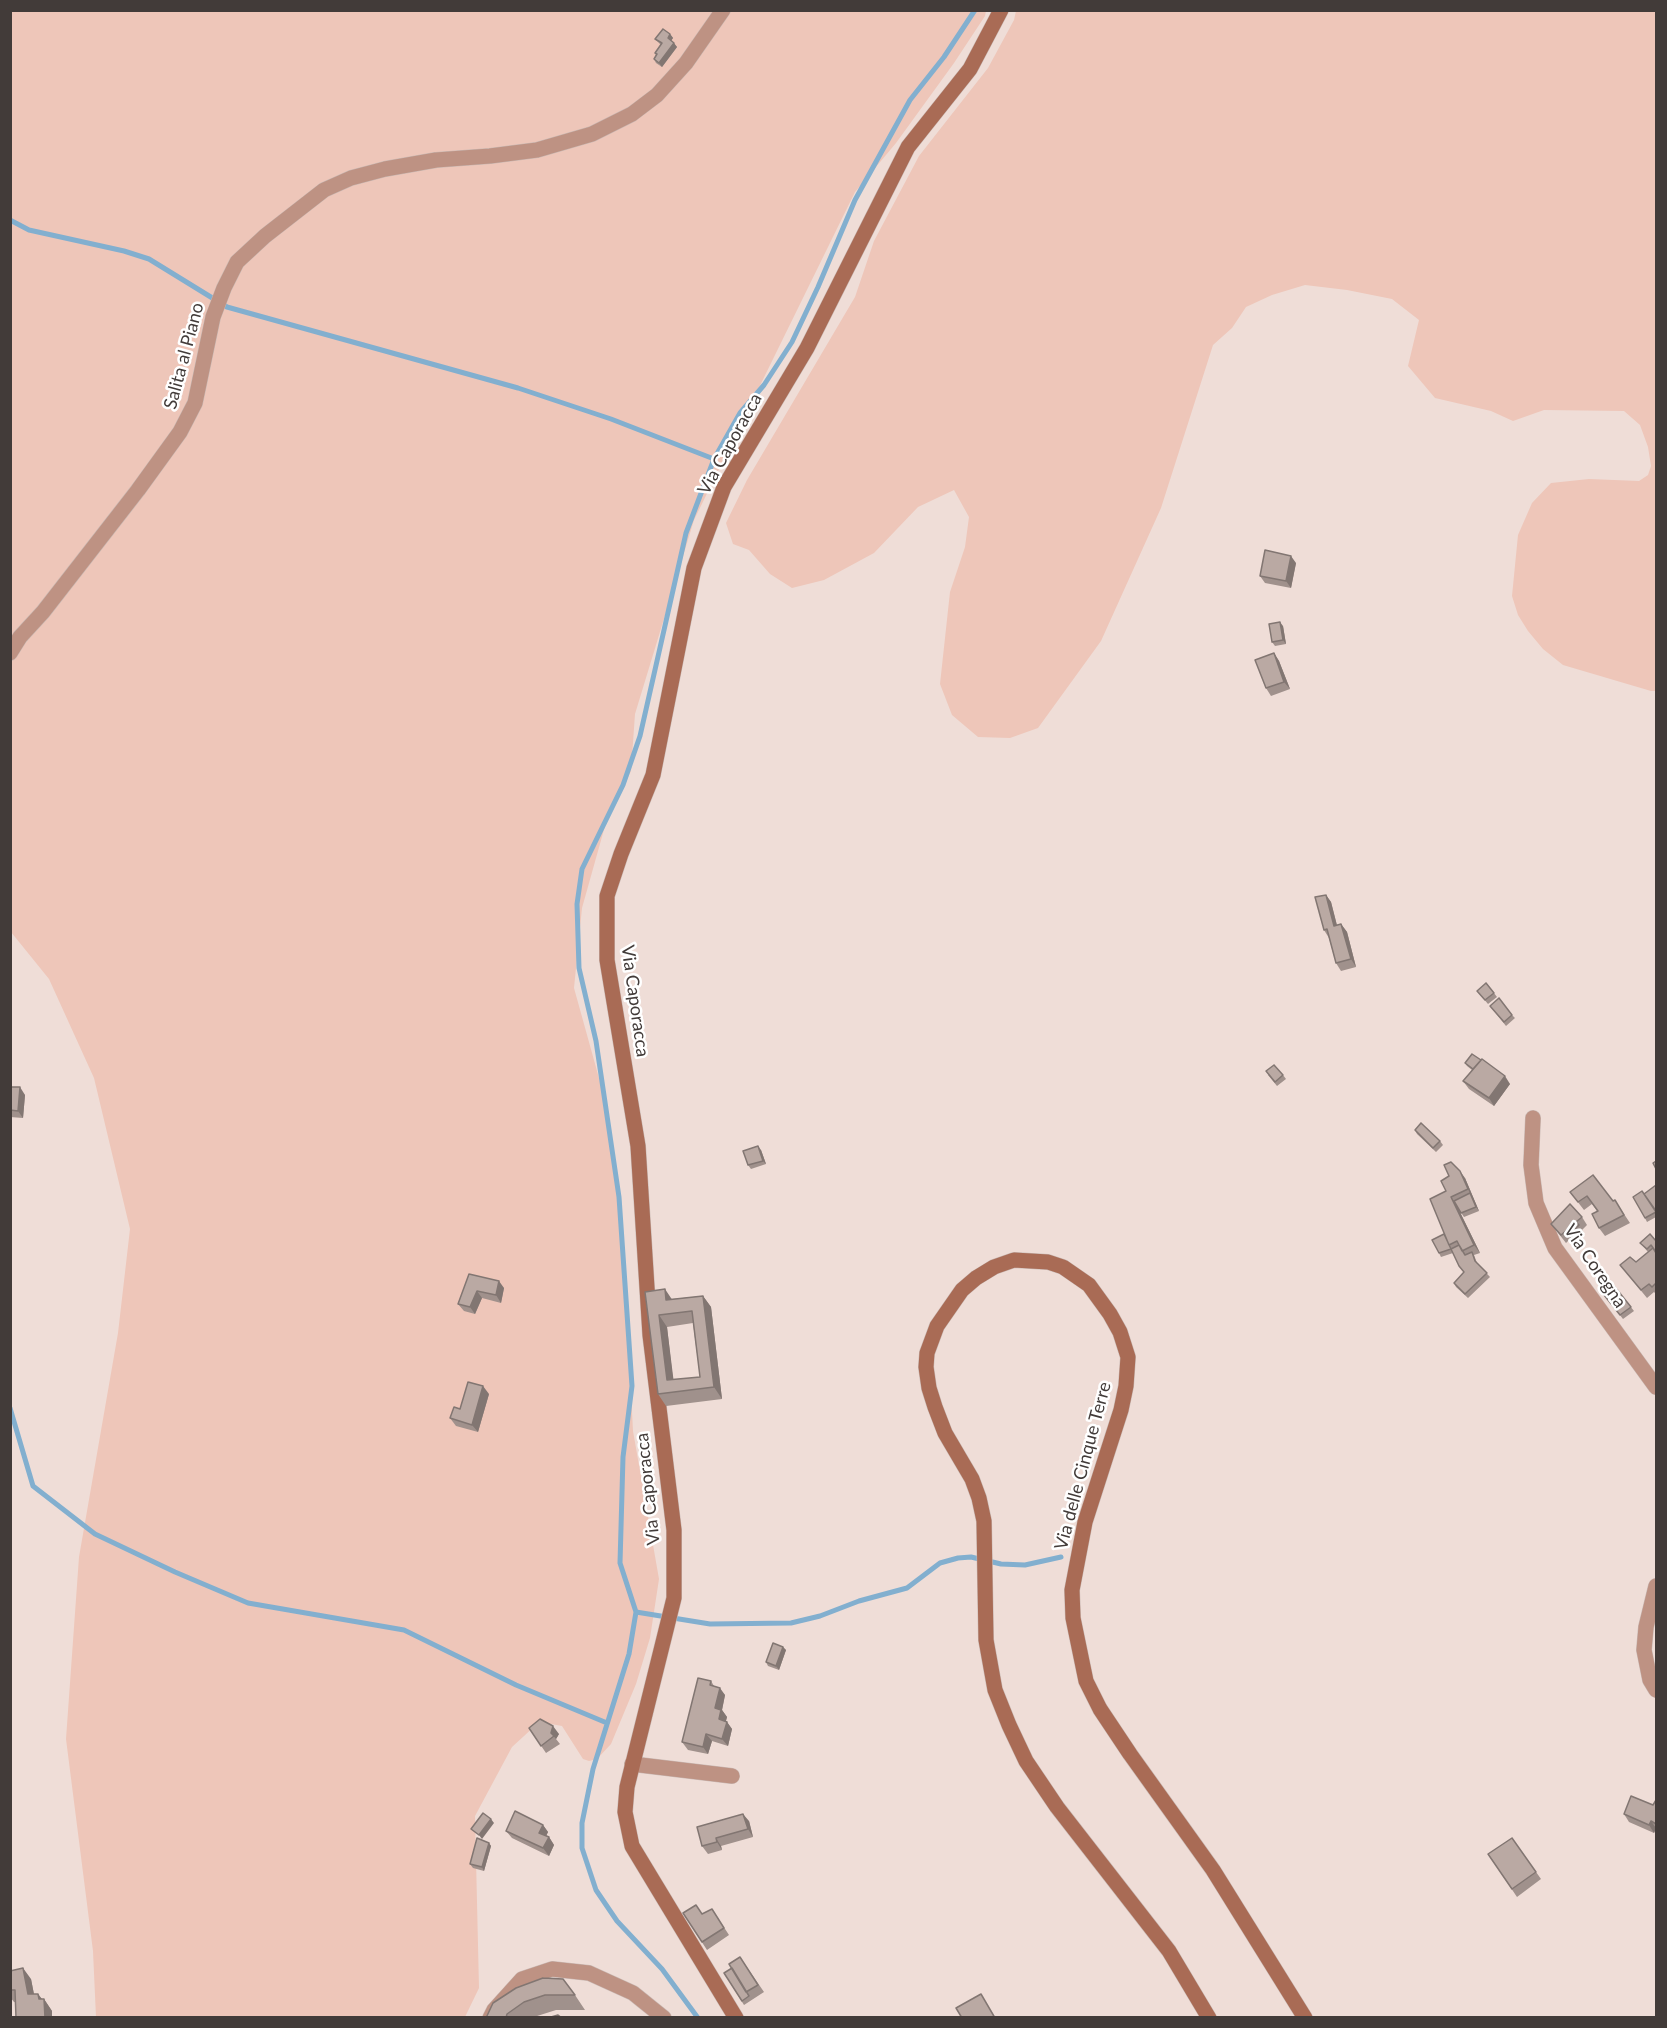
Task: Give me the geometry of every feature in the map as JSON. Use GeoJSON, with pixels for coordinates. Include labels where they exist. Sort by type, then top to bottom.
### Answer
{"type":"FeatureCollection","features":[{"type":"Feature","properties":{"kind":"street","name":"Salita al Piano"},"geometry":{"type":"LineString","coordinates":[[10,653],[20,637],[105,533],[180,432],[195,403],[213,317],[224,288],[237,262],[265,236],[324,190],[351,177],[436,160],[537,150],[592,134],[632,114],[657,95],[686,63],[723,10]]}},
{"type":"Feature","properties":{"kind":"street","name":"Via Caporacca"},"geometry":{"type":"LineString","coordinates":[[736,2018],[632,1846],[625,1812],[632,1764],[674,1598],[674,1530],[650,1335],[638,1146],[607,960],[607,896],[621,854],[653,775],[694,568],[724,486],[807,348],[908,147],[970,69],[1001,10]]}},
{"type":"Feature","properties":{"kind":"street","name":"Via Coregna"},"geometry":{"type":"LineString","coordinates":[[1533,1118],[1531,1165],[1536,1203],[1555,1248],[1656,1387]]}},
{"type":"Feature","properties":{"kind":"street","name":"Via delle Cinque Terre"},"geometry":{"type":"LineString","coordinates":[[1209,2018],[1169,1951],[1057,1807],[1026,1761],[996,1690],[986,1640],[984,1521],[972,1479],[945,1433],[929,1388],[926,1367],[927,1353],[938,1326],[962,1290],[994,1267],[1014,1260],[1056,1264],[1077,1275],[1089,1285],[1120,1332],[1128,1357],[1126,1386],[1121,1410],[1085,1522],[1072,1590],[1073,1618],[1086,1681],[1100,1709],[1213,1870],[1305,2018]]}},
{"type":"Feature","properties":{"kind":"street"},"geometry":{"type":"LineString","coordinates":[[1656,1586],[1646,1627],[1644,1650],[1650,1680],[1656,1690]]}},
{"type":"Feature","properties":{"kind":"street"},"geometry":{"type":"LineString","coordinates":[[632,1764],[732,1776]]}},
{"type":"Feature","properties":{"kind":"street"},"geometry":{"type":"LineString","coordinates":[[490,2018],[494,2010],[522,1978],[552,1969],[589,1974],[633,1993],[664,2018]]}},
{"type":"Feature","properties":{"kind":"shaded area"},"geometry":{"type":"Polygon","coordinates":[[[10,11],[986,11],[954,63],[896,143],[855,192],[694,520],[635,714],[631,771],[605,826],[582,908],[574,988],[602,1089],[622,1217],[633,1431],[659,1579],[650,1638],[636,1684],[611,1744],[597,1759],[589,1761],[583,1759],[562,1726],[536,1725],[512,1747],[475,1816],[479,1988],[465,2017],[96,2017],[93,1951],[66,1739],[79,1557],[118,1333],[130,1229],[94,1078],[49,979],[11,932],[10,11]]]}},
{"type":"Feature","properties":{"kind":"shaded area"},"geometry":{"type":"Polygon","coordinates":[[[1016,11],[1656,11],[1656,691],[1563,665],[1543,649],[1528,631],[1518,615],[1512,596],[1518,535],[1532,503],[1551,483],[1589,479],[1639,481],[1648,475],[1651,466],[1648,447],[1640,425],[1624,411],[1544,410],[1513,421],[1491,411],[1435,398],[1408,366],[1419,320],[1392,299],[1347,290],[1305,285],[1272,295],[1246,307],[1232,328],[1213,345],[1161,508],[1101,641],[1038,728],[1010,738],[978,737],[952,715],[940,684],[950,592],[965,547],[969,517],[954,490],[918,507],[874,553],[824,580],[792,588],[770,574],[749,550],[733,544],[726,523],[747,480],[855,297],[874,241],[919,156],[988,68],[1014,20],[1016,11]]]}},
{"type":"Feature","properties":{"kind":"building"},"geometry":{"type":"Polygon","coordinates":[[[663,29],[670,34],[668,38],[674,43],[659,63],[654,59],[662,43],[655,39],[663,29]]]}},
{"type":"Feature","properties":{"kind":"building"},"geometry":{"type":"Polygon","coordinates":[[[1265,550],[1291,556],[1286,581],[1260,576],[1265,550]]]}},
{"type":"Feature","properties":{"kind":"building"},"geometry":{"type":"Polygon","coordinates":[[[1280,622],[1283,640],[1272,642],[1269,624],[1280,622]]]}},
{"type":"Feature","properties":{"kind":"building"},"geometry":{"type":"Polygon","coordinates":[[[1274,653],[1284,682],[1266,688],[1255,660],[1274,653]]]}},
{"type":"Feature","properties":{"kind":"building"},"geometry":{"type":"Polygon","coordinates":[[[1326,895],[1334,926],[1341,924],[1351,959],[1336,963],[1315,897],[1326,895]]]}},
{"type":"Feature","properties":{"kind":"building"},"geometry":{"type":"Polygon","coordinates":[[[1486,983],[1494,993],[1485,1000],[1477,991],[1486,983]]]}},
{"type":"Feature","properties":{"kind":"building"},"geometry":{"type":"Polygon","coordinates":[[[1499,998],[1512,1015],[1504,1022],[1490,1006],[1499,998]]]}},
{"type":"Feature","properties":{"kind":"building"},"geometry":{"type":"Polygon","coordinates":[[[1472,1054],[1481,1060],[1473,1069],[1465,1063],[1472,1054]]]}},
{"type":"Feature","properties":{"kind":"building"},"geometry":{"type":"Polygon","coordinates":[[[1482,1059],[1505,1076],[1489,1098],[1463,1081],[1482,1059]]]}},
{"type":"Feature","properties":{"kind":"building"},"geometry":{"type":"Polygon","coordinates":[[[1274,1065],[1283,1075],[1275,1082],[1266,1071],[1274,1065]]]}},
{"type":"Feature","properties":{"kind":"building"},"geometry":{"type":"Polygon","coordinates":[[[10,1087],[20,1087],[18,1111],[10,1110],[10,1087]]]}},
{"type":"Feature","properties":{"kind":"building"},"geometry":{"type":"Polygon","coordinates":[[[1421,1123],[1440,1141],[1433,1148],[1415,1130],[1421,1123]]]}},
{"type":"Feature","properties":{"kind":"building"},"geometry":{"type":"Polygon","coordinates":[[[758,1146],[763,1161],[748,1165],[743,1151],[758,1146]]]}},
{"type":"Feature","properties":{"kind":"building"},"geometry":{"type":"Polygon","coordinates":[[[1451,1162],[1460,1171],[1468,1189],[1451,1197],[1474,1245],[1462,1251],[1457,1241],[1449,1245],[1430,1199],[1446,1191],[1441,1181],[1449,1176],[1444,1165],[1451,1162]]]}},
{"type":"Feature","properties":{"kind":"building"},"geometry":{"type":"Polygon","coordinates":[[[1593,1175],[1613,1201],[1615,1200],[1624,1215],[1599,1228],[1592,1214],[1598,1211],[1587,1196],[1578,1202],[1570,1192],[1593,1175]]]}},
{"type":"Feature","properties":{"kind":"building"},"geometry":{"type":"Polygon","coordinates":[[[1656,1185],[1656,1211],[1644,1194],[1656,1185]]]}},
{"type":"Feature","properties":{"kind":"building"},"geometry":{"type":"Polygon","coordinates":[[[1642,1191],[1656,1212],[1645,1218],[1633,1197],[1642,1191]]]}},
{"type":"Feature","properties":{"kind":"building"},"geometry":{"type":"Polygon","coordinates":[[[1470,1193],[1476,1207],[1461,1213],[1454,1201],[1470,1193]]]}},
{"type":"Feature","properties":{"kind":"building"},"geometry":{"type":"Polygon","coordinates":[[[1570,1204],[1582,1217],[1576,1222],[1579,1225],[1571,1233],[1567,1230],[1561,1235],[1551,1224],[1570,1204]]]}},
{"type":"Feature","properties":{"kind":"building"},"geometry":{"type":"Polygon","coordinates":[[[1444,1234],[1451,1249],[1439,1253],[1432,1240],[1444,1234]]]}},
{"type":"Feature","properties":{"kind":"building"},"geometry":{"type":"Polygon","coordinates":[[[1650,1234],[1656,1241],[1656,1252],[1651,1245],[1647,1249],[1640,1243],[1650,1234]]]}},
{"type":"Feature","properties":{"kind":"building"},"geometry":{"type":"Polygon","coordinates":[[[1459,1245],[1465,1255],[1472,1252],[1475,1261],[1487,1273],[1465,1294],[1454,1283],[1464,1272],[1451,1249],[1459,1245]]]}},
{"type":"Feature","properties":{"kind":"building"},"geometry":{"type":"Polygon","coordinates":[[[1653,1248],[1656,1253],[1656,1283],[1652,1287],[1649,1284],[1641,1290],[1620,1265],[1630,1257],[1636,1262],[1653,1248]]]}},
{"type":"Feature","properties":{"kind":"building"},"geometry":{"type":"Polygon","coordinates":[[[469,1274],[499,1281],[496,1295],[477,1291],[470,1307],[458,1304],[469,1274]]]}},
{"type":"Feature","properties":{"kind":"building"},"geometry":{"type":"Polygon","coordinates":[[[1615,1287],[1631,1307],[1620,1315],[1604,1295],[1615,1287]]]}},
{"type":"Feature","properties":{"kind":"building"},"geometry":{"type":"Polygon","coordinates":[[[665,1289],[666,1300],[703,1296],[714,1387],[658,1394],[645,1292],[665,1289]],[[692,1311],[659,1315],[667,1380],[700,1377],[692,1311]]]}},
{"type":"Feature","properties":{"kind":"building"},"geometry":{"type":"Polygon","coordinates":[[[468,1382],[483,1386],[472,1425],[450,1418],[454,1407],[460,1409],[468,1382]]]}},
{"type":"Feature","properties":{"kind":"building"},"geometry":{"type":"Polygon","coordinates":[[[773,1643],[783,1647],[776,1666],[766,1662],[773,1643]]]}},
{"type":"Feature","properties":{"kind":"building"},"geometry":{"type":"Polygon","coordinates":[[[698,1678],[711,1681],[710,1685],[720,1688],[715,1708],[721,1710],[719,1719],[727,1722],[722,1739],[706,1734],[703,1747],[682,1742],[698,1678]]]}},
{"type":"Feature","properties":{"kind":"building"},"geometry":{"type":"Polygon","coordinates":[[[540,1719],[553,1726],[551,1733],[554,1736],[541,1746],[529,1728],[540,1719]]]}},
{"type":"Feature","properties":{"kind":"building"},"geometry":{"type":"Polygon","coordinates":[[[1631,1796],[1653,1805],[1656,1800],[1656,1824],[1651,1821],[1649,1825],[1624,1814],[1631,1796]]]}},
{"type":"Feature","properties":{"kind":"building"},"geometry":{"type":"Polygon","coordinates":[[[515,1811],[543,1825],[539,1833],[549,1837],[543,1848],[506,1831],[515,1811]]]}},
{"type":"Feature","properties":{"kind":"building"},"geometry":{"type":"Polygon","coordinates":[[[483,1813],[491,1819],[479,1835],[471,1829],[483,1813]]]}},
{"type":"Feature","properties":{"kind":"building"},"geometry":{"type":"Polygon","coordinates":[[[743,1814],[748,1829],[716,1838],[717,1842],[702,1846],[697,1827],[743,1814]]]}},
{"type":"Feature","properties":{"kind":"building"},"geometry":{"type":"Polygon","coordinates":[[[477,1838],[489,1843],[482,1867],[470,1864],[477,1838]]]}},
{"type":"Feature","properties":{"kind":"building"},"geometry":{"type":"Polygon","coordinates":[[[1512,1838],[1536,1872],[1512,1889],[1488,1854],[1512,1838]]]}},
{"type":"Feature","properties":{"kind":"building"},"geometry":{"type":"Polygon","coordinates":[[[696,1905],[702,1914],[712,1909],[724,1928],[702,1942],[683,1913],[696,1905]]]}},
{"type":"Feature","properties":{"kind":"building"},"geometry":{"type":"Polygon","coordinates":[[[740,1957],[758,1985],[746,1992],[729,1964],[740,1957]]]}},
{"type":"Feature","properties":{"kind":"building"},"geometry":{"type":"Polygon","coordinates":[[[23,1968],[28,1994],[38,1994],[39,1999],[44,1999],[45,2018],[16,2018],[15,1990],[10,1990],[10,1971],[23,1968]]]}},
{"type":"Feature","properties":{"kind":"building"},"geometry":{"type":"Polygon","coordinates":[[[732,1968],[749,1996],[742,2001],[724,1973],[732,1968]]]}},
{"type":"Feature","properties":{"kind":"building"},"geometry":{"type":"Polygon","coordinates":[[[543,1978],[563,1979],[575,1995],[545,1995],[524,2002],[507,2014],[506,2018],[486,2018],[493,2003],[516,1988],[543,1978]]]}},
{"type":"Feature","properties":{"kind":"building"},"geometry":{"type":"Polygon","coordinates":[[[981,1994],[995,2018],[962,2018],[956,2008],[981,1994]]]}},
{"type":"Feature","properties":{"kind":"waterway"},"geometry":{"type":"LineString","coordinates":[[698,2018],[662,1969],[617,1921],[596,1890],[582,1848],[582,1823],[593,1769],[629,1654],[636,1612],[620,1563],[623,1457],[632,1386],[619,1197],[596,1041],[579,968],[577,904],[582,869],[623,785],[640,736],[686,533],[714,459],[740,413],[764,385],[792,342],[855,200],[910,100],[944,57],[975,10]]}},
{"type":"Feature","properties":{"kind":"waterway"},"geometry":{"type":"LineString","coordinates":[[10,220],[29,230],[124,251],[149,259],[227,307],[518,388],[611,419],[714,459]]}},
{"type":"Feature","properties":{"kind":"waterway"},"geometry":{"type":"LineString","coordinates":[[10,1408],[33,1486],[95,1534],[248,1603],[404,1630],[516,1685],[607,1723]]}},
{"type":"Feature","properties":{"kind":"waterway"},"geometry":{"type":"LineString","coordinates":[[636,1612],[710,1624],[791,1623],[907,1588],[940,1563],[958,1558],[971,1557],[1001,1564],[1025,1565],[1061,1557]]}}]}
